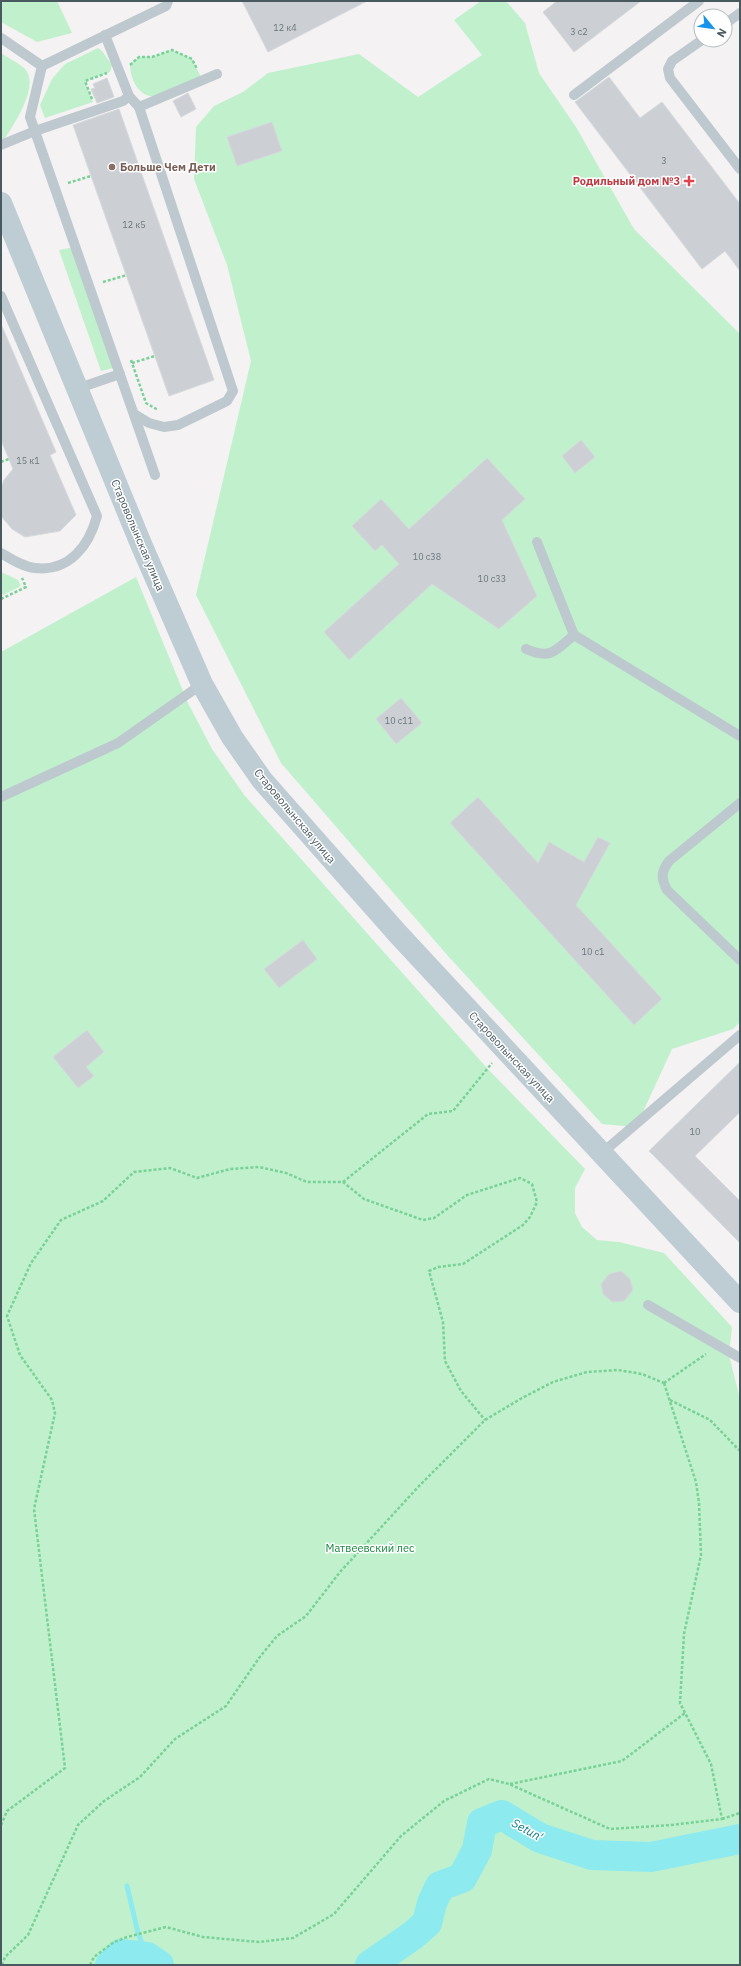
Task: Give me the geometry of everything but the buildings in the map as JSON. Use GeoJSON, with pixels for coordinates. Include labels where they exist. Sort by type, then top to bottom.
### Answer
{"type":"FeatureCollection","features":[{"type":"Feature","properties":{"kind":"street","name":"Староволынская улица"},"geometry":{"type":"LineString","coordinates":[[1,203],[76,389],[141,544],[202,684],[232,737],[262,780],[398,934],[740,1302]]}},
{"type":"Feature","properties":{"kind":"lane"},"geometry":{"type":"LineString","coordinates":[[42,66],[166,6],[168,1]]}},
{"type":"Feature","properties":{"kind":"lane"},"geometry":{"type":"LineString","coordinates":[[574,95],[699,1]]}},
{"type":"Feature","properties":{"kind":"lane"},"geometry":{"type":"LineString","coordinates":[[105,35],[129,96],[140,107],[233,391],[227,401],[178,425],[164,427],[149,423],[134,414]]}},
{"type":"Feature","properties":{"kind":"lane"},"geometry":{"type":"LineString","coordinates":[[1,38],[42,66]]}},
{"type":"Feature","properties":{"kind":"lane"},"geometry":{"type":"LineString","coordinates":[[693,46],[672,61],[668,69],[670,78],[740,169]]}},
{"type":"Feature","properties":{"kind":"lane"},"geometry":{"type":"LineString","coordinates":[[42,66],[30,117],[155,475]]}},
{"type":"Feature","properties":{"kind":"lane"},"geometry":{"type":"LineString","coordinates":[[140,107],[217,74]]}},
{"type":"Feature","properties":{"kind":"lane"},"geometry":{"type":"LineString","coordinates":[[1,146],[35,131],[123,101],[129,96]]}},
{"type":"Feature","properties":{"kind":"lane"},"geometry":{"type":"LineString","coordinates":[[1,296],[97,516],[93,532],[85,546],[72,558],[50,568],[34,568],[19,563],[1,553]]}},
{"type":"Feature","properties":{"kind":"lane"},"geometry":{"type":"LineString","coordinates":[[76,389],[120,374]]}},
{"type":"Feature","properties":{"kind":"lane"},"geometry":{"type":"LineString","coordinates":[[536,542],[574,635],[740,736]]}},
{"type":"Feature","properties":{"kind":"lane"},"geometry":{"type":"LineString","coordinates":[[526,649],[539,655],[549,654],[574,635]]}},
{"type":"Feature","properties":{"kind":"lane"},"geometry":{"type":"LineString","coordinates":[[1,797],[118,743],[202,684]]}},
{"type":"Feature","properties":{"kind":"lane"},"geometry":{"type":"LineString","coordinates":[[740,802],[669,861],[664,868],[662,879],[667,890],[740,960]]}},
{"type":"Feature","properties":{"kind":"lane"},"geometry":{"type":"LineString","coordinates":[[602,1152],[740,1035]]}},
{"type":"Feature","properties":{"kind":"lane"},"geometry":{"type":"LineString","coordinates":[[648,1305],[716,1346],[740,1358]]}},
{"type":"Feature","properties":{"kind":"path"},"geometry":{"type":"LineString","coordinates":[[130,72],[130,64],[139,57],[152,57],[172,50],[192,59],[202,80]]}},
{"type":"Feature","properties":{"kind":"path"},"geometry":{"type":"LineString","coordinates":[[93,102],[85,81],[110,72],[119,72]]}},
{"type":"Feature","properties":{"kind":"path"},"geometry":{"type":"LineString","coordinates":[[65,176],[70,190]]}},
{"type":"Feature","properties":{"kind":"path"},"geometry":{"type":"LineString","coordinates":[[68,183],[91,176]]}},
{"type":"Feature","properties":{"kind":"path"},"geometry":{"type":"LineString","coordinates":[[101,275],[106,290]]}},
{"type":"Feature","properties":{"kind":"path"},"geometry":{"type":"LineString","coordinates":[[103,282],[126,275]]}},
{"type":"Feature","properties":{"kind":"path"},"geometry":{"type":"LineString","coordinates":[[129,356],[146,403],[161,413]]}},
{"type":"Feature","properties":{"kind":"path"},"geometry":{"type":"LineString","coordinates":[[132,363],[155,356]]}},
{"type":"Feature","properties":{"kind":"path"},"geometry":{"type":"LineString","coordinates":[[1,462],[9,459]]}},
{"type":"Feature","properties":{"kind":"path"},"geometry":{"type":"LineString","coordinates":[[1,599],[26,587],[22,577]]}},
{"type":"Feature","properties":{"kind":"path"},"geometry":{"type":"LineString","coordinates":[[1,1825],[7,1811],[65,1768],[34,1509],[55,1413],[52,1400],[20,1355],[7,1316],[31,1263],[62,1220],[103,1201],[134,1172],[170,1168],[197,1178],[230,1169],[259,1167],[286,1173],[307,1182],[343,1182],[428,1114],[453,1111],[496,1059]]}},
{"type":"Feature","properties":{"kind":"path"},"geometry":{"type":"LineString","coordinates":[[343,1182],[364,1199],[423,1220],[434,1218],[467,1195],[520,1178],[532,1184],[537,1202],[530,1217],[523,1225],[463,1264],[438,1267],[429,1271],[443,1322],[445,1361],[461,1390],[485,1420]]}},
{"type":"Feature","properties":{"kind":"path"},"geometry":{"type":"LineString","coordinates":[[664,1383],[716,1346]]}},
{"type":"Feature","properties":{"kind":"path"},"geometry":{"type":"LineString","coordinates":[[2,1965],[5,1957],[28,1935],[78,1825],[104,1801],[140,1777],[175,1739],[226,1706],[259,1658],[277,1636],[306,1616],[340,1572],[419,1486],[485,1420],[553,1382],[587,1372],[618,1370],[642,1374],[664,1383]]}},
{"type":"Feature","properties":{"kind":"path"},"geometry":{"type":"LineString","coordinates":[[664,1383],[696,1482],[699,1503],[701,1555],[684,1634],[680,1703],[711,1764],[722,1819]]}},
{"type":"Feature","properties":{"kind":"path"},"geometry":{"type":"LineString","coordinates":[[669,1400],[710,1420],[740,1451]]}},
{"type":"Feature","properties":{"kind":"path"},"geometry":{"type":"LineString","coordinates":[[509,1784],[622,1761],[685,1713]]}},
{"type":"Feature","properties":{"kind":"path"},"geometry":{"type":"LineString","coordinates":[[90,1965],[94,1957],[114,1942],[127,1937],[166,1927],[203,1936],[259,1942],[293,1938],[334,1914],[401,1836],[444,1801],[490,1779],[509,1784],[610,1829],[671,1825],[722,1819],[740,1812]]}},
{"type":"Feature","properties":{"kind":"green space"},"geometry":{"type":"Polygon","coordinates":[[[6,1],[57,1],[72,33],[37,42],[1,22],[1,3],[6,1]]]}},
{"type":"Feature","properties":{"kind":"green space"},"geometry":{"type":"Polygon","coordinates":[[[481,1],[506,1],[525,23],[539,73],[576,127],[634,229],[740,334],[740,1022],[733,1029],[672,1049],[636,1127],[602,1124],[448,956],[281,763],[196,595],[251,361],[227,265],[194,179],[196,127],[214,106],[243,92],[268,73],[359,54],[418,97],[482,55],[454,20],[481,1]]]}},
{"type":"Feature","properties":{"kind":"green space"},"geometry":{"type":"Polygon","coordinates":[[[98,48],[112,65],[110,72],[85,81],[93,102],[45,118],[40,105],[52,79],[65,64],[98,48]]]}},
{"type":"Feature","properties":{"kind":"green space"},"geometry":{"type":"Polygon","coordinates":[[[172,50],[192,59],[201,77],[162,95],[151,96],[145,94],[134,82],[130,70],[130,64],[139,57],[152,57],[172,50]]]}},
{"type":"Feature","properties":{"kind":"green space"},"geometry":{"type":"Polygon","coordinates":[[[1,53],[25,69],[29,77],[29,86],[23,108],[1,145],[1,53]]]}},
{"type":"Feature","properties":{"kind":"green space"},"geometry":{"type":"Polygon","coordinates":[[[75,247],[117,367],[101,371],[59,250],[75,247]]]}},
{"type":"Feature","properties":{"kind":"green space"},"geometry":{"type":"Polygon","coordinates":[[[1,572],[18,580],[21,586],[1,596],[1,572]]]}},
{"type":"Feature","properties":{"kind":"green space","name":"Матвеевский лес"},"geometry":{"type":"Polygon","coordinates":[[[136,577],[188,703],[212,749],[245,796],[487,1068],[585,1169],[575,1188],[575,1213],[582,1227],[597,1240],[619,1242],[664,1253],[732,1327],[729,1355],[740,1399],[740,1965],[1,1965],[1,652],[136,577]]]}},
{"type":"Feature","properties":{"kind":"waterway","name":"Setun'"},"geometry":{"type":"LineString","coordinates":[[370,1965],[412,1936],[427,1923],[432,1903],[440,1886],[462,1878],[477,1850],[482,1823],[502,1815],[540,1838],[592,1855],[651,1857],[740,1839]]}},
{"type":"Feature","properties":{"kind":"waterway"},"geometry":{"type":"LineString","coordinates":[[127,1886],[138,1933],[147,1957]]}},
{"type":"Feature","properties":{"kind":"waterway","name":"Setun'"},"geometry":{"type":"LineString","coordinates":[[110,1965],[121,1954],[147,1957],[159,1965]]}},
{"type":"Feature","properties":{"kind":"place","name":"Больше Чем Дети"},"geometry":{"type":"Point","coordinates":[112,167]}},
{"type":"Feature","properties":{"kind":"place","name":"Родильный дом №3"},"geometry":{"type":"Point","coordinates":[689,181]}}]}
